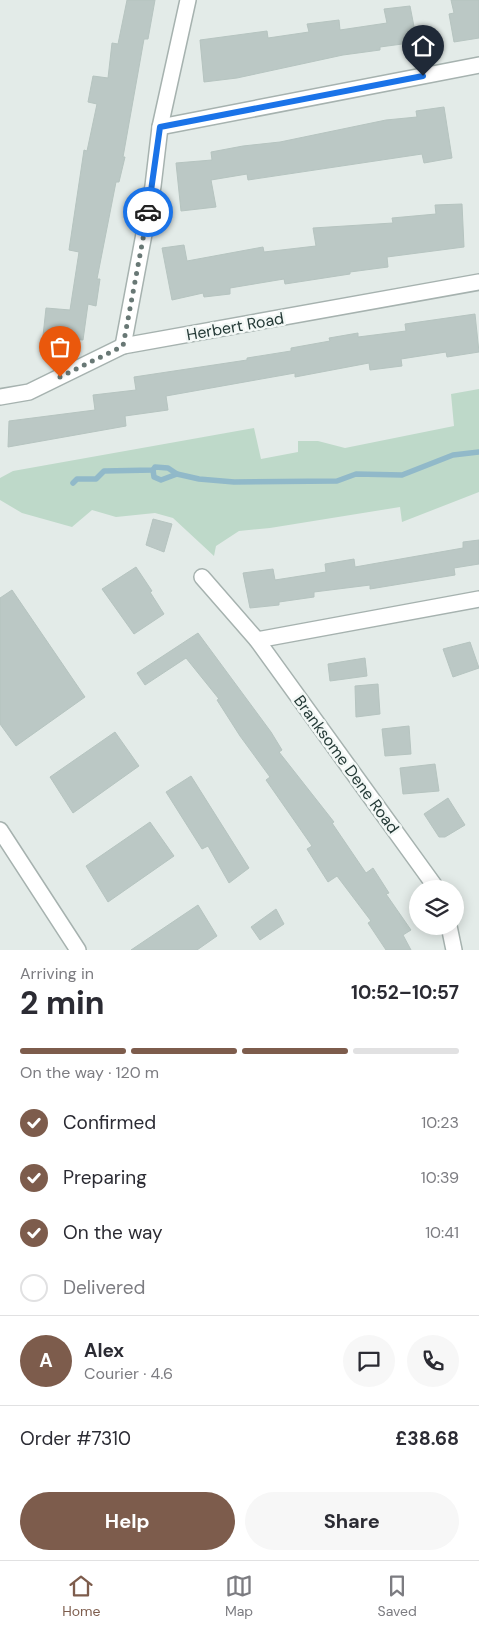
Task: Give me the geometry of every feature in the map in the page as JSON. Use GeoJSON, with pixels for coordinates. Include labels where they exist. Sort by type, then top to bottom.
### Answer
{"type":"FeatureCollection","features":[{"type":"Feature","properties":{"kind":"street"},"geometry":{"type":"LineString","coordinates":[[123,346],[153,186],[160,127],[188,0]]}},
{"type":"Feature","properties":{"kind":"street"},"geometry":{"type":"LineString","coordinates":[[160,127],[479,65]]}},
{"type":"Feature","properties":{"kind":"street","name":"Herbert Road"},"geometry":{"type":"LineString","coordinates":[[0,396],[29,392],[123,346],[479,282]]}},
{"type":"Feature","properties":{"kind":"street","name":"Branksome Dene Road"},"geometry":{"type":"LineString","coordinates":[[202,577],[257,640],[430,880]]}},
{"type":"Feature","properties":{"kind":"street"},"geometry":{"type":"LineString","coordinates":[[257,640],[479,599]]}},
{"type":"Feature","properties":{"kind":"street"},"geometry":{"type":"LineString","coordinates":[[0,830],[78,950]]}},
{"type":"Feature","properties":{"kind":"street"},"geometry":{"type":"LineString","coordinates":[[451,935],[454,950]]}},
{"type":"Feature","properties":{"kind":"green space"},"geometry":{"type":"Polygon","coordinates":[[[479,389],[479,492],[402,522],[400,507],[270,528],[239,531],[216,546],[214,556],[173,518],[155,513],[116,517],[92,510],[72,527],[22,513],[0,500],[0,478],[13,471],[254,428],[261,459],[298,452],[298,441],[318,441],[345,448],[454,426],[451,394],[479,389]]]}},
{"type":"Feature","properties":{"kind":"building"},"geometry":{"type":"Polygon","coordinates":[[[127,0],[155,0],[148,39],[144,39],[123,157],[125,157],[119,182],[116,182],[97,279],[100,279],[96,306],[88,304],[83,340],[43,336],[46,308],[70,310],[79,252],[69,250],[84,150],[87,151],[97,104],[88,102],[93,76],[108,78],[112,43],[118,44],[127,0]]]}},
{"type":"Feature","properties":{"kind":"building"},"geometry":{"type":"Polygon","coordinates":[[[451,0],[479,0],[479,38],[454,42],[449,14],[454,13],[451,0]]]}},
{"type":"Feature","properties":{"kind":"building"},"geometry":{"type":"Polygon","coordinates":[[[410,6],[417,42],[380,47],[380,50],[343,55],[237,78],[204,82],[200,40],[267,31],[268,38],[309,32],[307,24],[339,20],[340,30],[387,23],[384,9],[410,6]]]}},
{"type":"Feature","properties":{"kind":"building"},"geometry":{"type":"Polygon","coordinates":[[[444,107],[452,158],[424,163],[422,154],[248,180],[247,174],[211,180],[216,207],[181,211],[176,163],[212,160],[211,152],[280,142],[386,120],[417,117],[416,111],[444,107]]]}},
{"type":"Feature","properties":{"kind":"building"},"geometry":{"type":"Polygon","coordinates":[[[462,204],[464,247],[387,257],[388,267],[350,272],[350,274],[285,284],[284,279],[230,288],[230,294],[204,297],[203,293],[172,300],[162,248],[184,245],[187,261],[263,247],[264,252],[316,246],[313,228],[393,223],[392,218],[436,214],[435,205],[462,204]]]}},
{"type":"Feature","properties":{"kind":"building"},"geometry":{"type":"Polygon","coordinates":[[[475,314],[479,352],[447,357],[446,352],[401,359],[402,366],[370,370],[369,363],[295,377],[295,373],[166,396],[168,410],[125,416],[126,426],[8,447],[9,421],[95,410],[93,395],[136,390],[134,377],[247,360],[247,358],[291,351],[291,348],[330,341],[329,338],[358,333],[358,337],[406,331],[405,324],[475,314]]]}},
{"type":"Feature","properties":{"kind":"building"},"geometry":{"type":"Polygon","coordinates":[[[153,519],[172,524],[164,552],[146,545],[153,519]]]}},
{"type":"Feature","properties":{"kind":"building"},"geometry":{"type":"Polygon","coordinates":[[[479,540],[479,564],[454,568],[455,575],[370,589],[370,585],[314,592],[314,597],[279,602],[279,605],[250,608],[243,573],[273,569],[275,580],[326,572],[325,564],[354,559],[355,567],[463,548],[463,542],[479,540]]]}},
{"type":"Feature","properties":{"kind":"building"},"geometry":{"type":"Polygon","coordinates":[[[136,567],[164,614],[134,634],[102,589],[136,567]]]}},
{"type":"Feature","properties":{"kind":"building"},"geometry":{"type":"Polygon","coordinates":[[[12,590],[85,697],[16,746],[0,724],[0,598],[12,590]]]}},
{"type":"Feature","properties":{"kind":"building"},"geometry":{"type":"Polygon","coordinates":[[[198,633],[271,732],[282,750],[279,752],[334,822],[332,823],[366,873],[373,868],[389,893],[386,894],[409,927],[409,931],[403,935],[411,950],[386,950],[368,923],[371,921],[337,876],[328,882],[307,849],[312,846],[266,780],[270,777],[240,736],[217,700],[219,699],[186,658],[145,685],[137,673],[198,633]]]}},
{"type":"Feature","properties":{"kind":"building"},"geometry":{"type":"Polygon","coordinates":[[[470,642],[479,668],[453,677],[443,649],[470,642]]]}},
{"type":"Feature","properties":{"kind":"building"},"geometry":{"type":"Polygon","coordinates":[[[365,658],[367,676],[330,681],[328,664],[365,658]]]}},
{"type":"Feature","properties":{"kind":"building"},"geometry":{"type":"Polygon","coordinates":[[[378,684],[380,714],[356,717],[355,686],[378,684]]]}},
{"type":"Feature","properties":{"kind":"building"},"geometry":{"type":"Polygon","coordinates":[[[409,726],[411,754],[385,756],[382,729],[409,726]]]}},
{"type":"Feature","properties":{"kind":"building"},"geometry":{"type":"Polygon","coordinates":[[[115,732],[139,766],[73,813],[50,777],[115,732]]]}},
{"type":"Feature","properties":{"kind":"building"},"geometry":{"type":"Polygon","coordinates":[[[435,764],[439,791],[403,794],[400,768],[435,764]]]}},
{"type":"Feature","properties":{"kind":"building"},"geometry":{"type":"Polygon","coordinates":[[[191,776],[249,868],[229,883],[208,846],[202,849],[166,792],[191,776]]]}},
{"type":"Feature","properties":{"kind":"building"},"geometry":{"type":"Polygon","coordinates":[[[448,798],[465,825],[445,837],[439,837],[424,814],[448,798]]]}},
{"type":"Feature","properties":{"kind":"building"},"geometry":{"type":"Polygon","coordinates":[[[150,822],[174,856],[108,902],[86,866],[150,822]]]}},
{"type":"Feature","properties":{"kind":"building"},"geometry":{"type":"Polygon","coordinates":[[[198,905],[217,936],[197,950],[131,950],[198,905]]]}},
{"type":"Feature","properties":{"kind":"building"},"geometry":{"type":"Polygon","coordinates":[[[276,909],[284,924],[260,940],[251,927],[276,909]]]}},
{"type":"Feature","properties":{"kind":"waterway"},"geometry":{"type":"LineString","coordinates":[[73,483],[77,479],[96,479],[104,471],[153,470],[155,467],[168,468],[177,474],[199,479],[234,482],[337,481],[356,474],[402,475],[453,455],[479,452]]}},
{"type":"Feature","properties":{"kind":"waterway"},"geometry":{"type":"LineString","coordinates":[[153,470],[154,477],[161,480],[177,474]]}},
{"type":"Feature","properties":{"kind":"way so far"},"geometry":{"type":"LineString","coordinates":[[60,377],[123,346],[148,212]]}},
{"type":"Feature","properties":{"kind":"route"},"geometry":{"type":"LineString","coordinates":[[148,212],[160,127],[423,76]]}}]}
